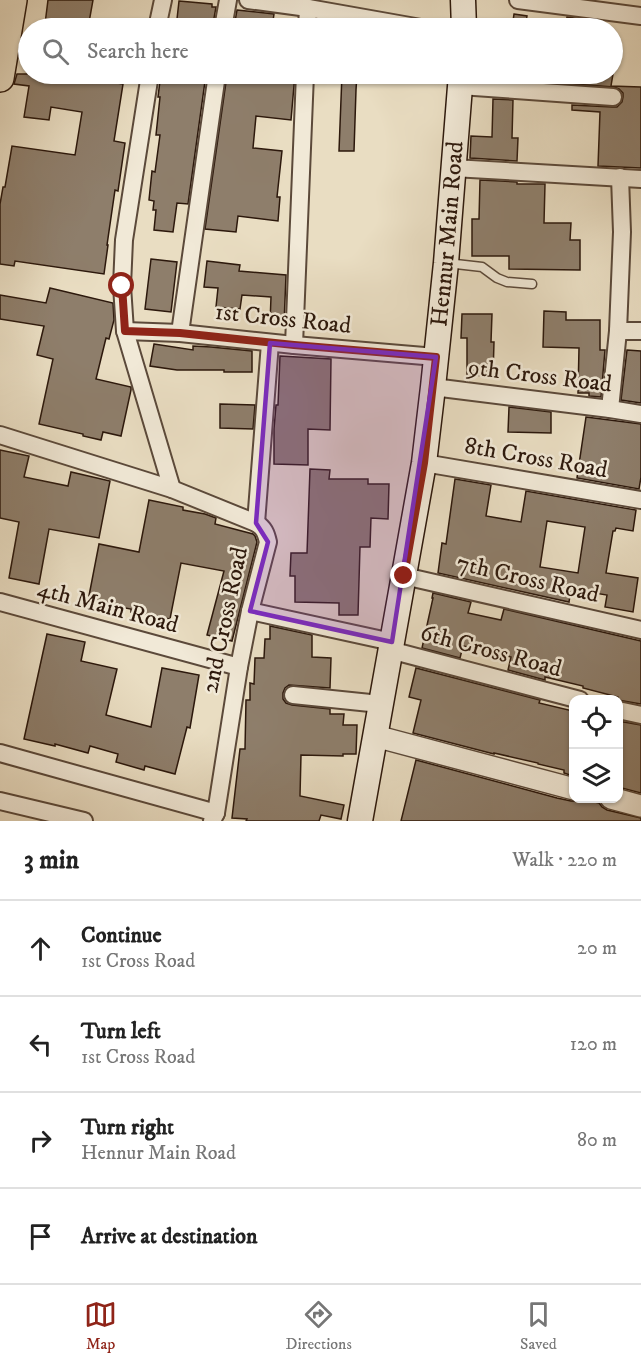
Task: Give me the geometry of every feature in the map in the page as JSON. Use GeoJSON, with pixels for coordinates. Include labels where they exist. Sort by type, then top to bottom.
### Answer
{"type":"FeatureCollection","features":[{"type":"Feature","properties":{"kind":"main road"},"geometry":{"type":"LineString","coordinates":[[0,78],[13,0]]}},
{"type":"Feature","properties":{"kind":"main road"},"geometry":{"type":"LineString","coordinates":[[464,0],[464,18]]}},
{"type":"Feature","properties":{"kind":"main road","name":"Hennur Main Road"},"geometry":{"type":"LineString","coordinates":[[360,821],[424,463],[446,262],[460,84]]}},
{"type":"Feature","properties":{"kind":"street"},"geometry":{"type":"LineString","coordinates":[[159,18],[163,0]]}},
{"type":"Feature","properties":{"kind":"street"},"geometry":{"type":"LineString","coordinates":[[225,18],[228,0]]}},
{"type":"Feature","properties":{"kind":"street"},"geometry":{"type":"LineString","coordinates":[[249,0],[300,5],[368,18]]}},
{"type":"Feature","properties":{"kind":"street"},"geometry":{"type":"LineString","coordinates":[[518,0],[641,16]]}},
{"type":"Feature","properties":{"kind":"street"},"geometry":{"type":"LineString","coordinates":[[148,84],[124,240],[122,286],[125,331],[172,489]]}},
{"type":"Feature","properties":{"kind":"street"},"geometry":{"type":"LineString","coordinates":[[180,333],[216,84]]}},
{"type":"Feature","properties":{"kind":"street"},"geometry":{"type":"LineString","coordinates":[[294,345],[305,84]]}},
{"type":"Feature","properties":{"kind":"street"},"geometry":{"type":"LineString","coordinates":[[496,84],[613,97]]}},
{"type":"Feature","properties":{"kind":"street"},"geometry":{"type":"LineString","coordinates":[[453,168],[641,179]]}},
{"type":"Feature","properties":{"kind":"street"},"geometry":{"type":"LineString","coordinates":[[610,409],[618,331],[622,232],[620,177]]}},
{"type":"Feature","properties":{"kind":"street","name":"1st Cross Road"},"geometry":{"type":"LineString","coordinates":[[125,331],[180,333],[436,357]]}},
{"type":"Feature","properties":{"kind":"street"},"geometry":{"type":"LineString","coordinates":[[618,331],[641,331]]}},
{"type":"Feature","properties":{"kind":"street"},"geometry":{"type":"LineString","coordinates":[[256,523],[270,343]]}},
{"type":"Feature","properties":{"kind":"street","name":"9th Cross Road"},"geometry":{"type":"LineString","coordinates":[[433,387],[641,414]]}},
{"type":"Feature","properties":{"kind":"street","name":"2nd Cross Road"},"geometry":{"type":"LineString","coordinates":[[0,435],[172,489],[256,523],[266,533],[268,542],[250,611],[239,667],[214,817]]}},
{"type":"Feature","properties":{"kind":"street","name":"8th Cross Road"},"geometry":{"type":"LineString","coordinates":[[424,463],[641,500]]}},
{"type":"Feature","properties":{"kind":"street","name":"7th Cross Road"},"geometry":{"type":"LineString","coordinates":[[404,576],[641,630]]}},
{"type":"Feature","properties":{"kind":"street","name":"4th Main Road"},"geometry":{"type":"LineString","coordinates":[[0,602],[239,667]]}},
{"type":"Feature","properties":{"kind":"street","name":"6th Cross Road"},"geometry":{"type":"LineString","coordinates":[[250,611],[391,646],[569,696]]}},
{"type":"Feature","properties":{"kind":"street"},"geometry":{"type":"LineString","coordinates":[[293,695],[381,704]]}},
{"type":"Feature","properties":{"kind":"street"},"geometry":{"type":"LineString","coordinates":[[623,711],[641,716]]}},
{"type":"Feature","properties":{"kind":"street"},"geometry":{"type":"LineString","coordinates":[[375,736],[569,788]]}},
{"type":"Feature","properties":{"kind":"street"},"geometry":{"type":"LineString","coordinates":[[0,753],[214,817]]}},
{"type":"Feature","properties":{"kind":"street"},"geometry":{"type":"LineString","coordinates":[[0,801],[84,821]]}},
{"type":"Feature","properties":{"kind":"street"},"geometry":{"type":"LineString","coordinates":[[623,801],[641,806]]}},
{"type":"Feature","properties":{"kind":"lane"},"geometry":{"type":"LineString","coordinates":[[446,262],[482,267],[507,282],[532,284]]}},
{"type":"Feature","properties":{"kind":"highlighted area"},"geometry":{"type":"Polygon","coordinates":[[[270,343],[436,357],[392,642],[250,611],[268,542],[256,523],[270,343]]]}},
{"type":"Feature","properties":{"kind":"building"},"geometry":{"type":"Polygon","coordinates":[[[48,0],[93,0],[90,18],[46,18],[48,0]]]}},
{"type":"Feature","properties":{"kind":"building"},"geometry":{"type":"Polygon","coordinates":[[[179,1],[212,4],[212,7],[216,7],[214,18],[177,18],[179,1]]]}},
{"type":"Feature","properties":{"kind":"building"},"geometry":{"type":"Polygon","coordinates":[[[237,10],[274,14],[273,18],[236,18],[237,10]]]}},
{"type":"Feature","properties":{"kind":"building"},"geometry":{"type":"Polygon","coordinates":[[[514,14],[527,16],[527,18],[513,18],[514,14]]]}},
{"type":"Feature","properties":{"kind":"building"},"geometry":{"type":"Polygon","coordinates":[[[18,74],[18,84],[123,84],[114,141],[125,143],[118,191],[115,190],[104,274],[15,261],[14,266],[0,264],[0,204],[12,146],[75,155],[82,112],[51,107],[49,120],[24,117],[29,86],[14,84],[18,74]]]}},
{"type":"Feature","properties":{"kind":"building"},"geometry":{"type":"Polygon","coordinates":[[[160,84],[205,84],[188,204],[177,203],[173,232],[154,230],[156,210],[153,210],[154,201],[149,200],[152,171],[155,172],[160,135],[156,135],[160,97],[158,97],[160,84]]]}},
{"type":"Feature","properties":{"kind":"building"},"geometry":{"type":"Polygon","coordinates":[[[226,84],[294,84],[291,120],[256,116],[253,148],[282,151],[277,197],[280,197],[278,221],[238,216],[236,232],[205,229],[226,84]]]}},
{"type":"Feature","properties":{"kind":"building"},"geometry":{"type":"Polygon","coordinates":[[[342,84],[357,84],[354,151],[339,151],[342,84]]]}},
{"type":"Feature","properties":{"kind":"building"},"geometry":{"type":"Polygon","coordinates":[[[573,84],[641,87],[641,168],[598,166],[600,112],[572,110],[572,105],[617,107],[622,102],[623,93],[614,87],[573,84]]]}},
{"type":"Feature","properties":{"kind":"building"},"geometry":{"type":"Polygon","coordinates":[[[493,99],[513,100],[512,138],[518,138],[517,161],[470,158],[471,136],[492,137],[493,99]]]}},
{"type":"Feature","properties":{"kind":"building"},"geometry":{"type":"Polygon","coordinates":[[[480,180],[545,184],[544,223],[571,223],[570,240],[580,240],[580,270],[509,269],[509,256],[472,256],[472,219],[479,219],[480,180]]]}},
{"type":"Feature","properties":{"kind":"building"},"geometry":{"type":"Polygon","coordinates":[[[151,259],[177,262],[171,312],[145,309],[151,259]]]}},
{"type":"Feature","properties":{"kind":"building"},"geometry":{"type":"Polygon","coordinates":[[[207,261],[240,265],[239,271],[286,275],[284,324],[270,323],[271,297],[242,295],[240,309],[216,307],[218,288],[204,287],[207,261]]]}},
{"type":"Feature","properties":{"kind":"building"},"geometry":{"type":"Polygon","coordinates":[[[50,288],[113,303],[114,320],[109,339],[106,338],[96,379],[131,387],[121,436],[103,432],[101,440],[39,424],[53,359],[37,355],[44,326],[0,319],[0,295],[46,303],[50,288]]]}},
{"type":"Feature","properties":{"kind":"building"},"geometry":{"type":"Polygon","coordinates":[[[544,311],[566,312],[566,320],[600,320],[600,350],[605,350],[601,397],[589,396],[589,393],[578,393],[579,348],[543,347],[544,311]]]}},
{"type":"Feature","properties":{"kind":"building"},"geometry":{"type":"Polygon","coordinates":[[[462,314],[492,314],[493,376],[467,375],[467,338],[461,338],[462,314]]]}},
{"type":"Feature","properties":{"kind":"building"},"geometry":{"type":"Polygon","coordinates":[[[154,344],[193,350],[193,346],[252,351],[252,372],[177,370],[150,366],[154,344]]]}},
{"type":"Feature","properties":{"kind":"building"},"geometry":{"type":"Polygon","coordinates":[[[627,350],[641,351],[641,403],[621,400],[627,350]]]}},
{"type":"Feature","properties":{"kind":"building"},"geometry":{"type":"Polygon","coordinates":[[[280,356],[331,359],[330,430],[308,429],[308,465],[274,464],[274,429],[276,405],[278,405],[280,356]]]}},
{"type":"Feature","properties":{"kind":"building"},"geometry":{"type":"Polygon","coordinates":[[[220,404],[255,405],[253,429],[220,428],[220,404]]]}},
{"type":"Feature","properties":{"kind":"building"},"geometry":{"type":"Polygon","coordinates":[[[509,407],[551,412],[551,433],[508,432],[509,407]]]}},
{"type":"Feature","properties":{"kind":"building"},"geometry":{"type":"Polygon","coordinates":[[[586,417],[641,424],[639,489],[577,478],[586,417]]]}},
{"type":"Feature","properties":{"kind":"building"},"geometry":{"type":"Polygon","coordinates":[[[0,450],[29,456],[24,477],[68,486],[71,472],[110,481],[99,538],[49,529],[39,584],[9,578],[19,522],[0,518],[0,450]]]}},
{"type":"Feature","properties":{"kind":"building"},"geometry":{"type":"Polygon","coordinates":[[[310,469],[330,470],[329,479],[368,479],[368,484],[389,484],[388,519],[371,518],[370,547],[360,547],[358,615],[339,615],[339,603],[295,602],[295,576],[290,576],[291,553],[307,553],[310,469]]]}},
{"type":"Feature","properties":{"kind":"building"},"geometry":{"type":"Polygon","coordinates":[[[455,479],[491,485],[486,516],[521,522],[526,491],[636,510],[633,531],[616,528],[613,531],[606,573],[638,578],[633,612],[605,607],[607,595],[571,589],[569,602],[438,573],[442,543],[446,544],[455,479]],[[547,521],[540,567],[578,573],[585,527],[547,521]]]}},
{"type":"Feature","properties":{"kind":"building"},"geometry":{"type":"Polygon","coordinates":[[[149,500],[205,514],[216,518],[215,524],[255,536],[257,542],[232,641],[207,635],[224,571],[181,563],[170,619],[88,601],[99,544],[139,552],[149,500]]]}},
{"type":"Feature","properties":{"kind":"building"},"geometry":{"type":"Polygon","coordinates":[[[433,593],[471,602],[468,613],[501,620],[504,609],[641,641],[641,704],[623,701],[623,695],[610,695],[583,688],[583,686],[545,677],[545,680],[508,670],[511,657],[463,646],[460,658],[422,648],[433,593]]]}},
{"type":"Feature","properties":{"kind":"building"},"geometry":{"type":"Polygon","coordinates":[[[270,626],[312,635],[312,657],[331,658],[330,688],[289,685],[283,693],[286,703],[330,709],[330,714],[344,714],[343,725],[357,725],[356,754],[301,755],[300,796],[344,805],[341,819],[321,815],[319,821],[246,821],[247,819],[232,818],[240,749],[245,749],[246,700],[250,700],[250,683],[254,684],[255,658],[264,658],[265,639],[270,639],[270,626]]]}},
{"type":"Feature","properties":{"kind":"building"},"geometry":{"type":"Polygon","coordinates":[[[47,634],[85,642],[81,661],[117,669],[106,715],[151,727],[162,668],[199,675],[190,728],[187,727],[175,774],[145,766],[144,770],[116,762],[118,754],[90,746],[88,753],[24,739],[47,634]]]}},
{"type":"Feature","properties":{"kind":"building"},"geometry":{"type":"Polygon","coordinates":[[[416,668],[540,700],[539,703],[569,710],[569,775],[564,773],[564,770],[538,763],[413,733],[421,700],[409,697],[416,668]]]}},
{"type":"Feature","properties":{"kind":"building"},"geometry":{"type":"Polygon","coordinates":[[[623,722],[641,725],[641,793],[623,788],[623,722]]]}},
{"type":"Feature","properties":{"kind":"building"},"geometry":{"type":"Polygon","coordinates":[[[416,760],[569,801],[569,803],[599,803],[607,810],[641,818],[641,821],[401,821],[416,760]]]}},
{"type":"Feature","properties":{"kind":"route"},"geometry":{"type":"LineString","coordinates":[[122,286],[125,331],[180,333],[436,357],[424,463],[404,576]]}}]}
